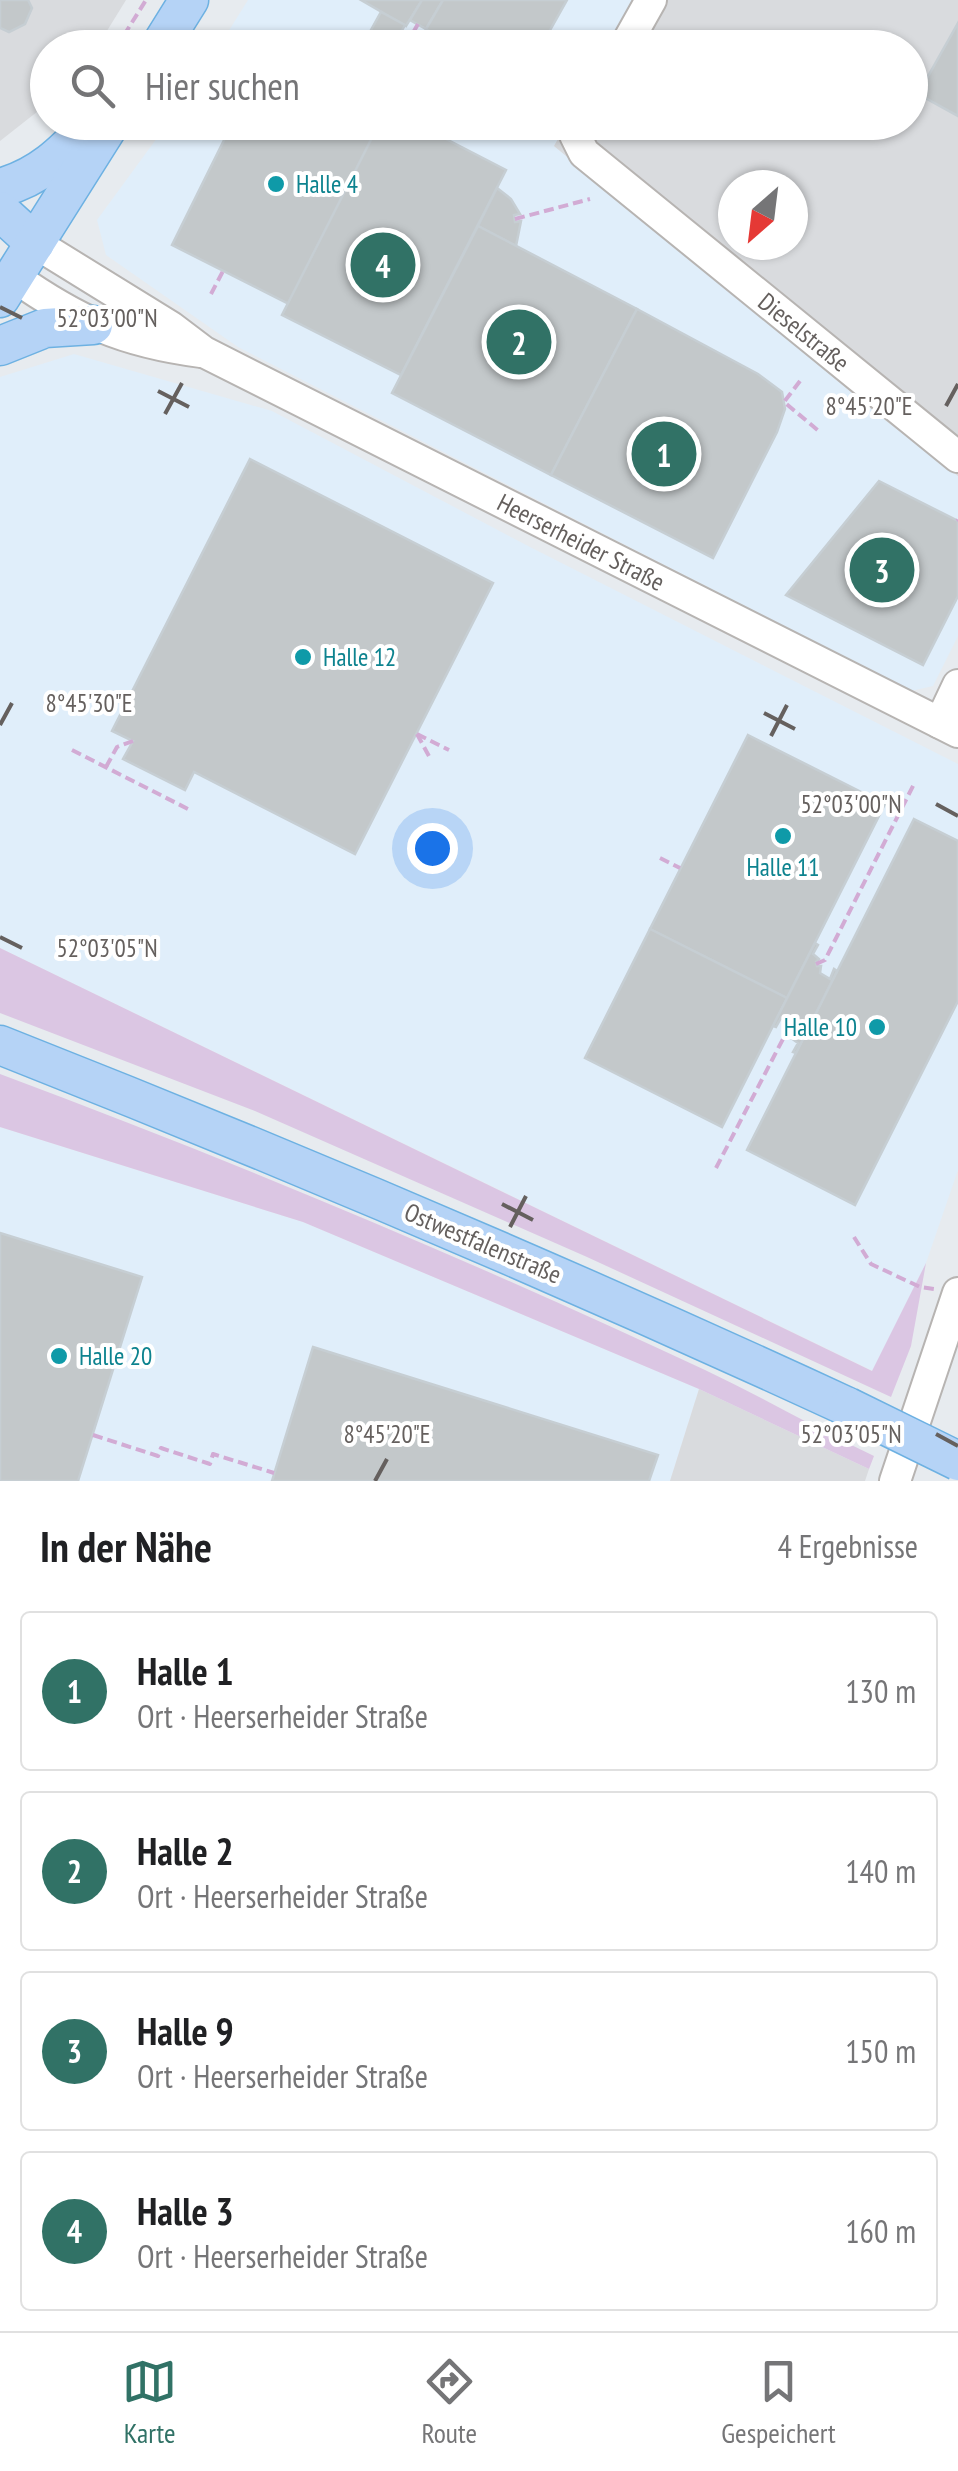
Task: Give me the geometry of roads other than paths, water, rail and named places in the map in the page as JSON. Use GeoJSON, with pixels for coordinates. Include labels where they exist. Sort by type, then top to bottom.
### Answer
{"type":"FeatureCollection","features":[{"type":"Feature","properties":{"kind":"main road"},"geometry":{"type":"LineString","coordinates":[[170,30],[189,0]]}},
{"type":"Feature","properties":{"kind":"main road"},"geometry":{"type":"LineString","coordinates":[[0,188],[28,179],[52,164],[75,140]]}},
{"type":"Feature","properties":{"kind":"main road"},"geometry":{"type":"LineString","coordinates":[[4,280],[35,243],[100,140]]}},
{"type":"Feature","properties":{"kind":"main road"},"geometry":{"type":"LineString","coordinates":[[0,210],[35,243]]}},
{"type":"Feature","properties":{"kind":"main road"},"geometry":{"type":"LineString","coordinates":[[0,346],[45,328],[93,325]]}},
{"type":"Feature","properties":{"kind":"main road","name":"Ostwestfalenstraße"},"geometry":{"type":"LineString","coordinates":[[0,1045],[242,1140],[436,1222],[848,1407],[958,1461]]}},
{"type":"Feature","properties":{"kind":"street"},"geometry":{"type":"LineString","coordinates":[[634,30],[651,0]]}},
{"type":"Feature","properties":{"kind":"street","name":"Dieselstraße"},"geometry":{"type":"LineString","coordinates":[[578,140],[584,153],[958,457]]}},
{"type":"Feature","properties":{"kind":"street","name":"Heerserheider Straße"},"geometry":{"type":"LineString","coordinates":[[35,243],[171,327],[204,352],[949,727]]}},
{"type":"Feature","properties":{"kind":"street","name":"Heerserheider Straße"},"geometry":{"type":"LineString","coordinates":[[4,280],[93,325],[149,345],[204,352]]}},
{"type":"Feature","properties":{"kind":"street"},"geometry":{"type":"LineString","coordinates":[[949,727],[958,686]]}},
{"type":"Feature","properties":{"kind":"street"},"geometry":{"type":"LineString","coordinates":[[895,1481],[958,1293]]}},
{"type":"Feature","properties":{"kind":"place","name":"Halle 4"},"geometry":{"type":"Point","coordinates":[276,184]}},
{"type":"Feature","properties":{"kind":"place","name":"Halle 3"},"geometry":{"type":"Point","coordinates":[383,265]}},
{"type":"Feature","properties":{"kind":"place","name":"Halle 2"},"geometry":{"type":"Point","coordinates":[519,342]}},
{"type":"Feature","properties":{"kind":"place","name":"Halle 1"},"geometry":{"type":"Point","coordinates":[664,454]}},
{"type":"Feature","properties":{"kind":"place","name":"Halle 9"},"geometry":{"type":"Point","coordinates":[882,570]}},
{"type":"Feature","properties":{"kind":"place","name":"Halle 12"},"geometry":{"type":"Point","coordinates":[303,657]}},
{"type":"Feature","properties":{"kind":"place","name":"Halle 11"},"geometry":{"type":"Point","coordinates":[783,836]}},
{"type":"Feature","properties":{"kind":"place","name":"Halle 10"},"geometry":{"type":"Point","coordinates":[877,1027]}},
{"type":"Feature","properties":{"kind":"place","name":"Halle 20"},"geometry":{"type":"Point","coordinates":[59,1356]}}]}
